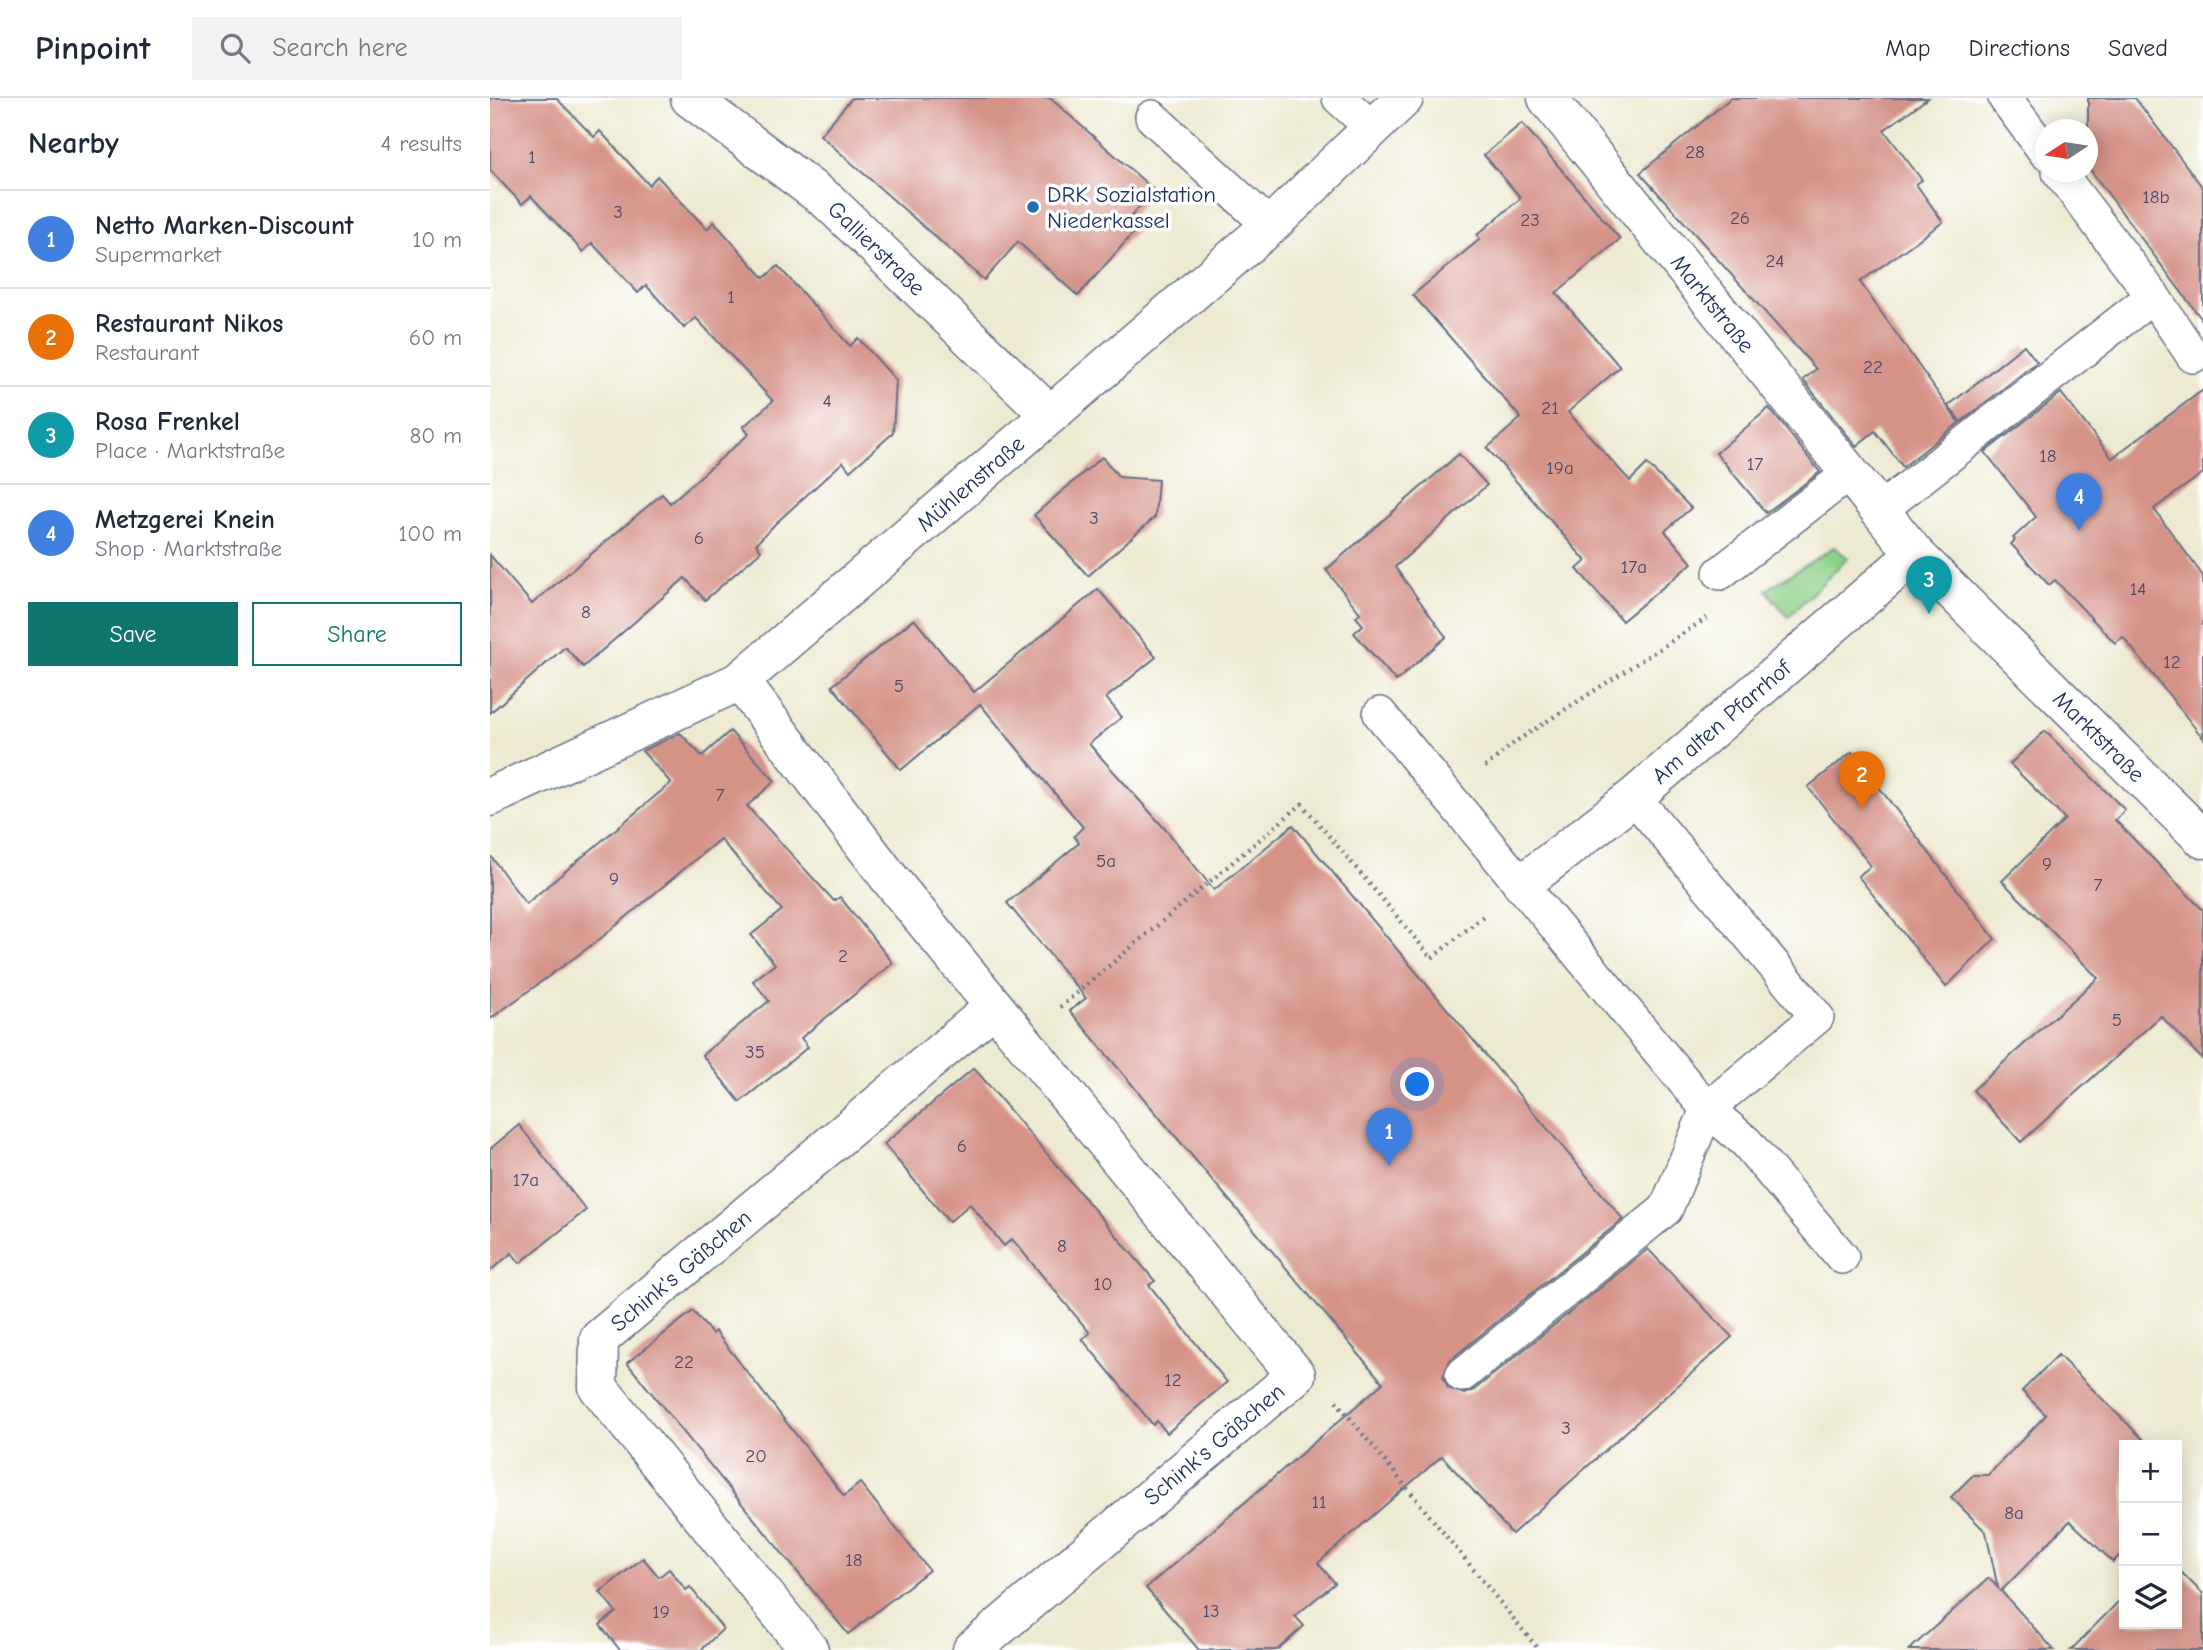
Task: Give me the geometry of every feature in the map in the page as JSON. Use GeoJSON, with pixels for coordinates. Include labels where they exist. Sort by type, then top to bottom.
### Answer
{"type":"FeatureCollection","features":[{"type":"Feature","properties":{"kind":"street","name":"Gallierstraße"},"geometry":{"type":"LineString","coordinates":[[690,98],[829,202],[1048,413]]}},
{"type":"Feature","properties":{"kind":"street","name":"Mühlenstraße"},"geometry":{"type":"LineString","coordinates":[[490,797],[740,681],[1048,413],[1270,226],[1404,98]]}},
{"type":"Feature","properties":{"kind":"street","name":"Marktstraße"},"geometry":{"type":"LineString","coordinates":[[1547,98],[1915,554],[2203,839]]}},
{"type":"Feature","properties":{"kind":"street","name":"Am alten Pfarrhof"},"geometry":{"type":"LineString","coordinates":[[1522,884],[1634,797],[1915,554]]}},
{"type":"Feature","properties":{"kind":"street","name":"Schink's Gäßchen"},"geometry":{"type":"LineString","coordinates":[[740,681],[890,879],[1296,1375],[972,1650]]}},
{"type":"Feature","properties":{"kind":"street","name":"Schink's Gäßchen"},"geometry":{"type":"LineString","coordinates":[[809,1650],[598,1387],[599,1339],[994,1007]]}},
{"type":"Feature","properties":{"kind":"lane"},"geometry":{"type":"LineString","coordinates":[[1339,98],[1373,128]]}},
{"type":"Feature","properties":{"kind":"lane"},"geometry":{"type":"LineString","coordinates":[[2005,98],[2035,138]]}},
{"type":"Feature","properties":{"kind":"lane"},"geometry":{"type":"LineString","coordinates":[[1152,117],[1270,226]]}},
{"type":"Feature","properties":{"kind":"lane"},"geometry":{"type":"LineString","coordinates":[[2068,182],[2153,296],[2193,356]]}},
{"type":"Feature","properties":{"kind":"lane"},"geometry":{"type":"LineString","coordinates":[[1880,510],[2153,296]]}},
{"type":"Feature","properties":{"kind":"lane"},"geometry":{"type":"LineString","coordinates":[[1720,573],[1850,473]]}},
{"type":"Feature","properties":{"kind":"lane"},"geometry":{"type":"LineString","coordinates":[[1380,714],[1707,1109],[1746,1142],[1842,1257]]}},
{"type":"Feature","properties":{"kind":"lane"},"geometry":{"type":"LineString","coordinates":[[1462,1375],[1666,1209],[1707,1109],[1817,1017],[1634,797]]}},
{"type":"Feature","properties":{"kind":"path"},"geometry":{"type":"LineString","coordinates":[[1449,797],[1518,740],[1714,613]]}},
{"type":"Feature","properties":{"kind":"path"},"geometry":{"type":"LineString","coordinates":[[1021,1040],[1302,804],[1432,958],[1522,884]]}},
{"type":"Feature","properties":{"kind":"path","name":"Schink's Gäßchen"},"geometry":{"type":"LineString","coordinates":[[1296,1375],[1318,1379],[1539,1650]]}},
{"type":"Feature","properties":{"kind":"green space"},"geometry":{"type":"Polygon","coordinates":[[[1834,547],[1848,558],[1788,617],[1766,590],[1834,547]]]}},
{"type":"Feature","properties":{"kind":"building"},"geometry":{"type":"Polygon","coordinates":[[[490,98],[556,98],[594,137],[600,131],[649,185],[657,176],[707,229],[714,222],[764,278],[778,266],[850,346],[858,338],[896,380],[893,433],[850,471],[843,462],[756,544],[761,551],[705,600],[685,578],[583,667],[565,647],[490,713],[490,555],[532,604],[662,494],[670,503],[749,434],[743,427],[773,401],[696,318],[684,328],[646,285],[638,293],[592,243],[583,252],[531,196],[522,204],[490,170],[490,98]]]}},
{"type":"Feature","properties":{"kind":"building","name":"DRK Sozialstation Niederkassel"},"geometry":{"type":"Polygon","coordinates":[[[852,98],[1050,98],[1154,190],[1126,222],[1136,230],[1078,296],[1018,242],[984,280],[820,135],[852,98]]]}},
{"type":"Feature","properties":{"kind":"building"},"geometry":{"type":"Polygon","coordinates":[[[1731,98],[1928,98],[1884,130],[1922,180],[1916,184],[1943,222],[1860,282],[1959,423],[1903,467],[1875,431],[1856,446],[1803,380],[1816,369],[1640,173],[1731,98]]]}},
{"type":"Feature","properties":{"kind":"building"},"geometry":{"type":"Polygon","coordinates":[[[2088,98],[2135,98],[2203,188],[2203,321],[2098,180],[2098,119],[2088,119],[2088,98]]]}},
{"type":"Feature","properties":{"kind":"building"},"geometry":{"type":"Polygon","coordinates":[[[1522,123],[1620,239],[1556,293],[1620,367],[1568,412],[1630,481],[1647,464],[1691,508],[1665,531],[1692,563],[1622,621],[1577,569],[1586,561],[1487,448],[1521,418],[1413,295],[1480,239],[1477,235],[1521,198],[1484,155],[1522,123]]]}},
{"type":"Feature","properties":{"kind":"building"},"geometry":{"type":"Polygon","coordinates":[[[2024,345],[2037,362],[1961,422],[1948,406],[2024,345]]]}},
{"type":"Feature","properties":{"kind":"building"},"geometry":{"type":"Polygon","coordinates":[[[2203,390],[2203,473],[2154,509],[2203,576],[2203,738],[2123,637],[2115,643],[2055,580],[2049,585],[2011,544],[2015,540],[2013,538],[2036,517],[1985,452],[2061,393],[2112,458],[2203,390]]]}},
{"type":"Feature","properties":{"kind":"building"},"geometry":{"type":"Polygon","coordinates":[[[1769,408],[1820,472],[1766,513],[1716,453],[1769,408]]]}},
{"type":"Feature","properties":{"kind":"building"},"geometry":{"type":"Polygon","coordinates":[[[1459,454],[1487,485],[1395,567],[1446,637],[1396,681],[1354,633],[1363,625],[1356,617],[1360,613],[1326,570],[1459,454]]]}},
{"type":"Feature","properties":{"kind":"building"},"geometry":{"type":"Polygon","coordinates":[[[1102,457],[1119,477],[1158,480],[1155,517],[1088,576],[1034,515],[1102,457]]]}},
{"type":"Feature","properties":{"kind":"building"},"geometry":{"type":"Polygon","coordinates":[[[1098,589],[1156,657],[1106,698],[1122,717],[1089,744],[1166,830],[1214,890],[1293,825],[1623,1219],[1450,1360],[1443,1377],[1448,1388],[1464,1394],[1474,1390],[1648,1249],[1732,1337],[1512,1534],[1442,1456],[1318,1563],[1335,1583],[1295,1616],[1304,1626],[1277,1650],[1199,1650],[1146,1588],[1383,1383],[1070,1011],[1086,998],[1007,903],[1079,843],[1074,836],[1083,827],[980,704],[901,770],[832,686],[914,619],[974,692],[1098,589]]]}},
{"type":"Feature","properties":{"kind":"building"},"geometry":{"type":"Polygon","coordinates":[[[730,731],[775,781],[747,806],[834,901],[840,897],[893,963],[801,1038],[808,1047],[740,1102],[702,1055],[769,1001],[753,981],[775,964],[751,935],[782,910],[720,839],[600,939],[490,1019],[490,855],[526,904],[671,783],[642,751],[680,733],[702,756],[730,731]]]}},
{"type":"Feature","properties":{"kind":"building"},"geometry":{"type":"Polygon","coordinates":[[[2045,731],[2125,810],[2115,820],[2203,910],[2203,1060],[2161,1016],[2021,1142],[1973,1090],[2098,978],[2002,881],[2065,819],[2010,764],[2045,731]]]}},
{"type":"Feature","properties":{"kind":"building"},"geometry":{"type":"Polygon","coordinates":[[[1852,752],[1995,939],[1946,987],[1858,876],[1871,866],[1808,787],[1852,752]]]}},
{"type":"Feature","properties":{"kind":"building"},"geometry":{"type":"Polygon","coordinates":[[[974,1068],[1155,1281],[1149,1285],[1227,1382],[1167,1433],[1157,1421],[1153,1425],[1082,1339],[1090,1333],[1012,1239],[1004,1246],[970,1204],[949,1222],[884,1144],[974,1068]]]}},
{"type":"Feature","properties":{"kind":"building"},"geometry":{"type":"Polygon","coordinates":[[[519,1125],[586,1210],[520,1263],[512,1253],[490,1271],[490,1149],[519,1125]]]}},
{"type":"Feature","properties":{"kind":"building"},"geometry":{"type":"Polygon","coordinates":[[[693,1311],[712,1334],[715,1331],[844,1496],[860,1483],[929,1570],[848,1634],[627,1363],[693,1311]]]}},
{"type":"Feature","properties":{"kind":"building"},"geometry":{"type":"Polygon","coordinates":[[[2058,1355],[2144,1440],[2119,1440],[2119,1556],[2113,1562],[2070,1521],[2001,1591],[2054,1650],[1909,1650],[1989,1578],[1998,1588],[1986,1532],[1951,1497],[1973,1475],[1988,1475],[2046,1415],[2022,1391],[2058,1355]]]}},
{"type":"Feature","properties":{"kind":"building"},"geometry":{"type":"Polygon","coordinates":[[[643,1558],[659,1577],[669,1569],[686,1590],[690,1587],[723,1629],[701,1650],[620,1650],[600,1625],[616,1612],[600,1592],[643,1558]]]}},
{"type":"Feature","properties":{"kind":"building"},"geometry":{"type":"Polygon","coordinates":[[[2182,1573],[2203,1594],[2203,1650],[2071,1650],[2119,1601],[2119,1629],[2182,1629],[2182,1573]]]}},
{"type":"Feature","properties":{"kind":"place","name":"DRK Sozialstation Niederkassel"},"geometry":{"type":"Point","coordinates":[1033,207]}},
{"type":"Feature","properties":{"kind":"place","name":"Metzgerei Knein"},"geometry":{"type":"Point","coordinates":[2079,531]}},
{"type":"Feature","properties":{"kind":"place","name":"Rosa Frenkel"},"geometry":{"type":"Point","coordinates":[1929,614]}},
{"type":"Feature","properties":{"kind":"place","name":"Restaurant Nikos"},"geometry":{"type":"Point","coordinates":[1862,809]}},
{"type":"Feature","properties":{"kind":"place","name":"Netto Marken-Discount"},"geometry":{"type":"Point","coordinates":[1389,1166]}}]}
